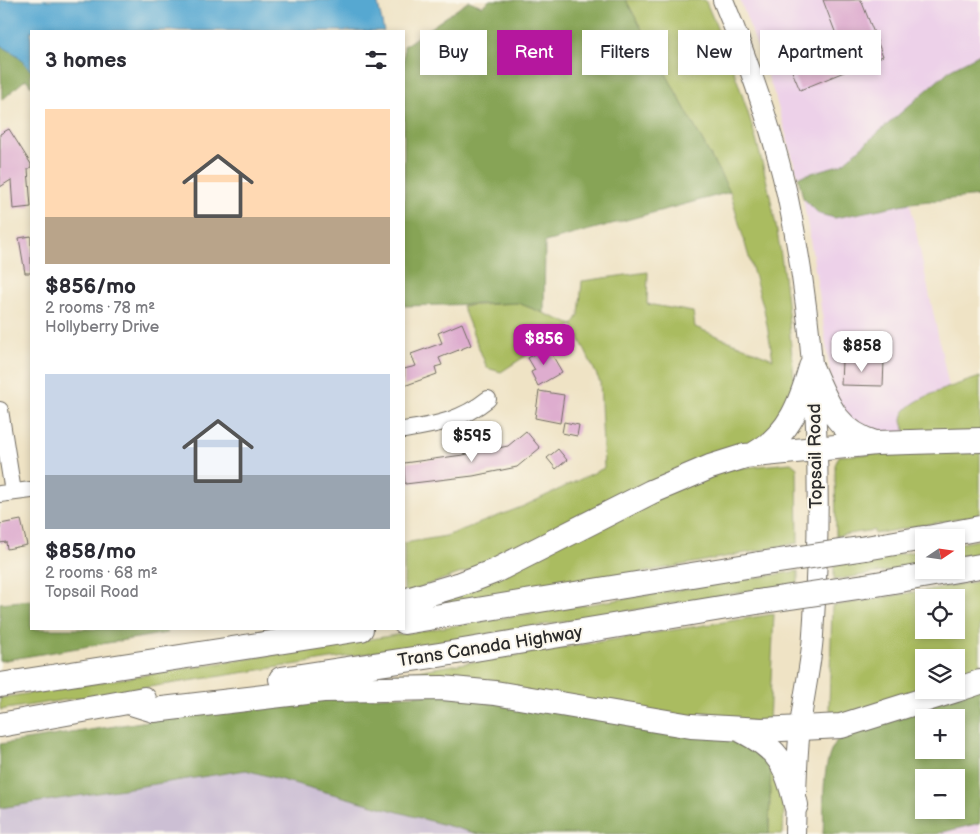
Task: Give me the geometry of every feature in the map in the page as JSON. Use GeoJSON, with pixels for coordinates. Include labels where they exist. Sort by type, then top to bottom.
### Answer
{"type":"FeatureCollection","features":[{"type":"Feature","properties":{"kind":"highway"},"geometry":{"type":"LineString","coordinates":[[811,367],[829,405],[842,425],[856,436],[876,443]]}},
{"type":"Feature","properties":{"kind":"highway"},"geometry":{"type":"LineString","coordinates":[[755,454],[774,441],[787,427],[798,407],[811,367]]}},
{"type":"Feature","properties":{"kind":"highway"},"geometry":{"type":"LineString","coordinates":[[405,602],[495,571],[680,479],[710,467],[755,454],[876,443],[980,440]]}},
{"type":"Feature","properties":{"kind":"highway"},"geometry":{"type":"LineString","coordinates":[[965,531],[980,528]]}},
{"type":"Feature","properties":{"kind":"highway","name":"Trans Canada Highway"},"geometry":{"type":"LineString","coordinates":[[405,622],[915,540]]}},
{"type":"Feature","properties":{"kind":"highway","name":"Trans Canada Highway"},"geometry":{"type":"LineString","coordinates":[[0,724],[120,703],[439,655],[980,566]]}},
{"type":"Feature","properties":{"kind":"highway"},"geometry":{"type":"LineString","coordinates":[[99,669],[121,653],[270,630]]}},
{"type":"Feature","properties":{"kind":"highway"},"geometry":{"type":"LineString","coordinates":[[0,685],[353,630]]}},
{"type":"Feature","properties":{"kind":"highway"},"geometry":{"type":"LineString","coordinates":[[0,674],[69,662],[99,669]]}},
{"type":"Feature","properties":{"kind":"highway"},"geometry":{"type":"LineString","coordinates":[[965,687],[980,682]]}},
{"type":"Feature","properties":{"kind":"highway"},"geometry":{"type":"LineString","coordinates":[[0,736],[99,718],[120,703],[154,710],[323,690],[442,688],[495,693],[691,726],[741,730],[841,726],[927,699]]}},
{"type":"Feature","properties":{"kind":"highway"},"geometry":{"type":"LineString","coordinates":[[741,730],[776,752],[789,777],[796,805]]}},
{"type":"Feature","properties":{"kind":"main road","name":"Topsail Road"},"geometry":{"type":"LineString","coordinates":[[724,0],[761,101],[786,193],[798,258],[811,367],[816,449],[813,637],[800,727],[795,834]]}},
{"type":"Feature","properties":{"kind":"street"},"geometry":{"type":"LineString","coordinates":[[405,430],[445,424],[463,416],[488,398]]}},
{"type":"Feature","properties":{"kind":"street"},"geometry":{"type":"LineString","coordinates":[[0,410],[6,493],[30,490]]}},
{"type":"Feature","properties":{"kind":"shaded area"},"geometry":{"type":"Polygon","coordinates":[[[740,0],[980,0],[980,54],[951,69],[842,164],[798,177],[767,75],[881,75],[881,30],[760,30],[760,55],[740,0]]]}},
{"type":"Feature","properties":{"kind":"shaded area"},"geometry":{"type":"Polygon","coordinates":[[[803,198],[812,207],[844,217],[910,203],[949,387],[917,402],[907,434],[859,431],[833,395],[819,293],[803,198]]]}},
{"type":"Feature","properties":{"kind":"shaded area"},"geometry":{"type":"Polygon","coordinates":[[[246,770],[478,834],[0,834],[0,808],[246,770]]]}},
{"type":"Feature","properties":{"kind":"shaded area"},"geometry":{"type":"Polygon","coordinates":[[[980,823],[980,834],[935,834],[977,824],[980,823]]]}},
{"type":"Feature","properties":{"kind":"green space"},"geometry":{"type":"Polygon","coordinates":[[[490,0],[626,0],[642,30],[582,30],[582,75],[667,75],[730,192],[545,242],[544,313],[518,303],[405,306],[405,45],[420,35],[420,75],[487,75],[487,30],[427,30],[469,1],[482,6],[490,0]]]}},
{"type":"Feature","properties":{"kind":"green space"},"geometry":{"type":"Polygon","coordinates":[[[626,0],[705,0],[717,30],[678,30],[678,75],[735,75],[738,82],[762,164],[780,248],[786,291],[794,384],[793,396],[789,405],[770,435],[507,557],[405,593],[405,543],[446,536],[524,506],[604,468],[600,382],[573,325],[579,315],[582,281],[648,272],[647,304],[693,312],[695,327],[773,359],[764,309],[730,192],[667,75],[668,30],[642,30],[626,0]]]}},
{"type":"Feature","properties":{"kind":"green space"},"geometry":{"type":"Polygon","coordinates":[[[0,45],[17,55],[30,70],[30,85],[26,79],[2,100],[0,45]]]}},
{"type":"Feature","properties":{"kind":"green space"},"geometry":{"type":"Polygon","coordinates":[[[980,54],[980,196],[910,203],[835,218],[819,214],[803,198],[798,177],[842,164],[951,69],[980,54]]]}},
{"type":"Feature","properties":{"kind":"green space"},"geometry":{"type":"Polygon","coordinates":[[[518,303],[573,325],[501,372],[487,368],[462,306],[518,303]]]}},
{"type":"Feature","properties":{"kind":"green space"},"geometry":{"type":"Polygon","coordinates":[[[980,377],[980,434],[907,434],[902,420],[907,409],[925,397],[980,377]]]}},
{"type":"Feature","properties":{"kind":"green space"},"geometry":{"type":"Polygon","coordinates":[[[980,447],[980,515],[874,534],[874,530],[836,536],[835,465],[839,456],[980,447]]]}},
{"type":"Feature","properties":{"kind":"green space"},"geometry":{"type":"Polygon","coordinates":[[[791,463],[797,468],[798,543],[520,596],[405,614],[405,614],[719,470],[791,463]]]}},
{"type":"Feature","properties":{"kind":"green space"},"geometry":{"type":"Polygon","coordinates":[[[980,540],[980,555],[965,558],[965,542],[980,540]]]}},
{"type":"Feature","properties":{"kind":"green space"},"geometry":{"type":"Polygon","coordinates":[[[915,552],[915,566],[834,580],[834,565],[915,552]]]}},
{"type":"Feature","properties":{"kind":"green space"},"geometry":{"type":"Polygon","coordinates":[[[798,571],[798,583],[435,643],[0,710],[0,698],[798,571]]]}},
{"type":"Feature","properties":{"kind":"green space"},"geometry":{"type":"Polygon","coordinates":[[[980,581],[980,677],[965,682],[965,649],[915,649],[915,693],[838,716],[832,713],[829,707],[832,606],[915,592],[915,639],[965,639],[965,589],[933,589],[980,581]]]}},
{"type":"Feature","properties":{"kind":"green space"},"geometry":{"type":"Polygon","coordinates":[[[30,600],[30,630],[166,630],[167,633],[0,661],[0,603],[30,600]]]}},
{"type":"Feature","properties":{"kind":"green space"},"geometry":{"type":"Polygon","coordinates":[[[774,614],[769,723],[334,684],[774,614]]]}},
{"type":"Feature","properties":{"kind":"green space"},"geometry":{"type":"Polygon","coordinates":[[[980,687],[980,823],[935,834],[823,834],[824,782],[829,756],[841,735],[915,709],[915,759],[965,759],[965,709],[916,709],[945,699],[965,699],[965,692],[980,687]]]}},
{"type":"Feature","properties":{"kind":"green space"},"geometry":{"type":"Polygon","coordinates":[[[438,694],[613,720],[757,745],[771,755],[769,834],[478,834],[246,770],[0,808],[0,744],[263,703],[438,694]]]}},
{"type":"Feature","properties":{"kind":"green space"},"geometry":{"type":"Polygon","coordinates":[[[771,755],[785,785],[783,834],[769,834],[771,755]]]}},
{"type":"Feature","properties":{"kind":"water"},"geometry":{"type":"Polygon","coordinates":[[[0,0],[377,0],[384,30],[30,30],[30,70],[17,55],[0,45],[0,0]]]}},
{"type":"Feature","properties":{"kind":"building"},"geometry":{"type":"Polygon","coordinates":[[[823,0],[861,0],[873,30],[834,30],[823,0]]]}},
{"type":"Feature","properties":{"kind":"building"},"geometry":{"type":"Polygon","coordinates":[[[794,75],[837,75],[800,90],[794,75]]]}},
{"type":"Feature","properties":{"kind":"building"},"geometry":{"type":"Polygon","coordinates":[[[9,129],[30,162],[30,168],[28,169],[30,207],[13,209],[11,180],[0,187],[0,134],[9,129]]]}},
{"type":"Feature","properties":{"kind":"building"},"geometry":{"type":"Polygon","coordinates":[[[30,236],[30,273],[25,273],[19,238],[30,236]]]}},
{"type":"Feature","properties":{"kind":"building"},"geometry":{"type":"Polygon","coordinates":[[[462,323],[471,345],[439,358],[442,365],[435,367],[437,374],[405,386],[405,369],[416,366],[411,354],[442,343],[438,333],[462,323]]]}},
{"type":"Feature","properties":{"kind":"building"},"geometry":{"type":"Polygon","coordinates":[[[547,346],[562,372],[538,386],[531,372],[535,370],[528,358],[547,346]]]}},
{"type":"Feature","properties":{"kind":"building"},"geometry":{"type":"Polygon","coordinates":[[[842,360],[884,361],[883,386],[841,385],[842,360]]]}},
{"type":"Feature","properties":{"kind":"building"},"geometry":{"type":"Polygon","coordinates":[[[539,391],[564,395],[560,423],[535,418],[539,391]]]}},
{"type":"Feature","properties":{"kind":"building"},"geometry":{"type":"Polygon","coordinates":[[[564,422],[579,425],[577,436],[562,433],[564,422]]]}},
{"type":"Feature","properties":{"kind":"building"},"geometry":{"type":"Polygon","coordinates":[[[526,431],[540,448],[517,467],[473,476],[405,484],[405,463],[463,455],[508,446],[526,431]]]}},
{"type":"Feature","properties":{"kind":"building"},"geometry":{"type":"Polygon","coordinates":[[[558,449],[567,460],[556,469],[547,458],[558,449]]]}},
{"type":"Feature","properties":{"kind":"building"},"geometry":{"type":"Polygon","coordinates":[[[21,520],[27,545],[7,549],[6,542],[0,543],[0,524],[21,520]]]}}]}
